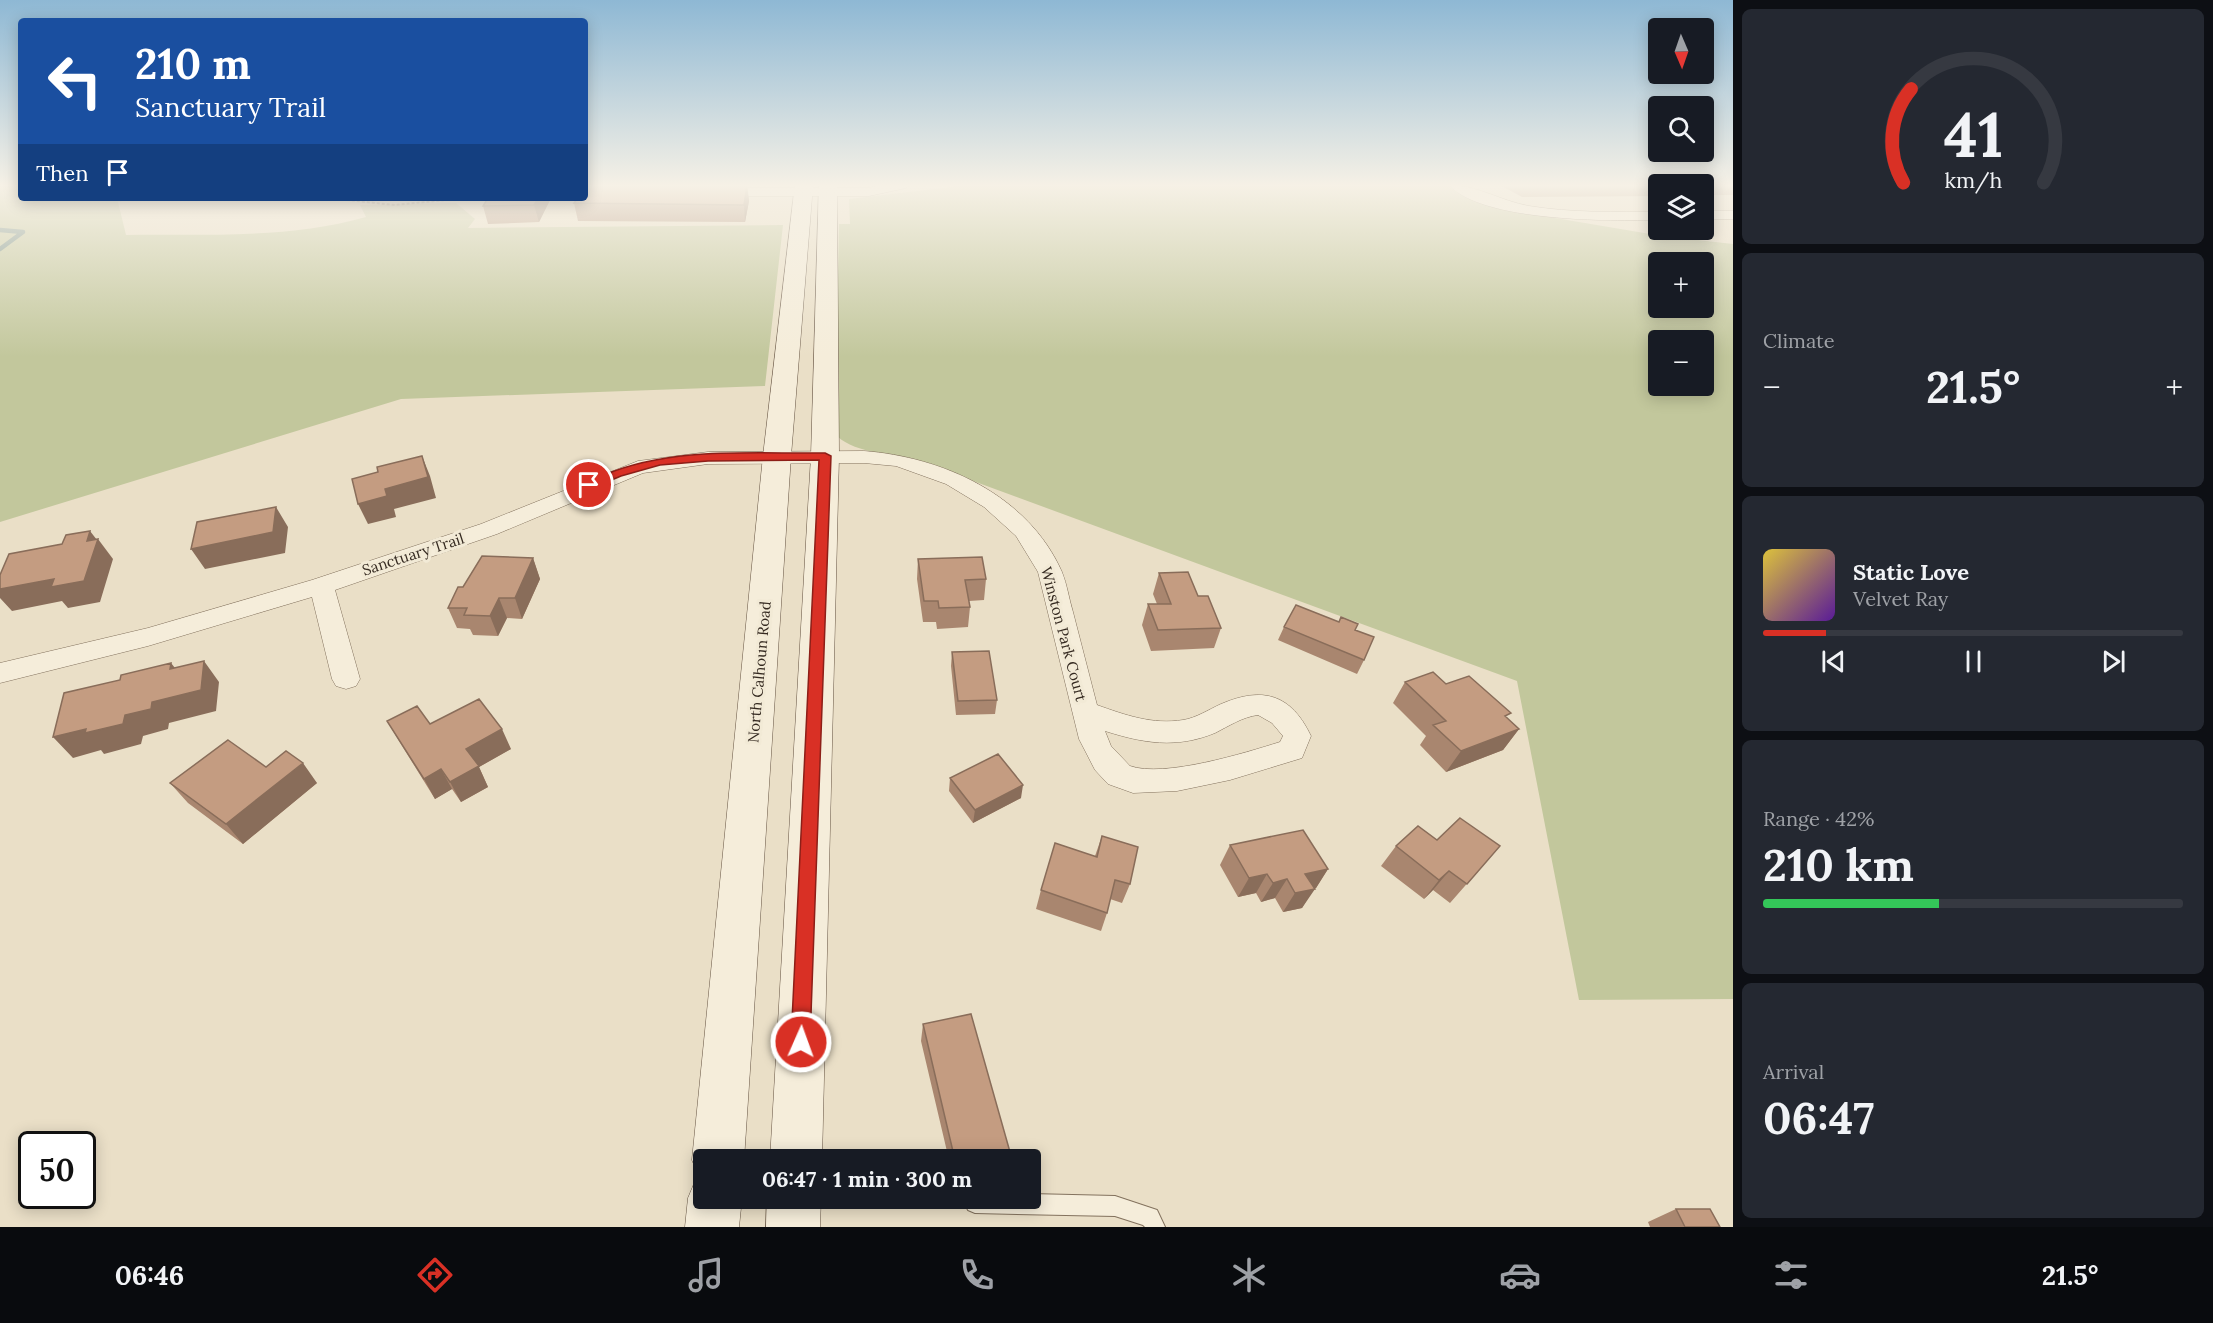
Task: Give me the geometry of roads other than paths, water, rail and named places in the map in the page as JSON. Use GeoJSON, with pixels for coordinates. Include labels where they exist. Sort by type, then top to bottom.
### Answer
{"type":"FeatureCollection","features":[{"type":"Feature","properties":{"kind":"main road","name":"North Calhoun Road"},"geometry":{"type":"LineString","coordinates":[[719,1149],[777,456],[808,242]]}},
{"type":"Feature","properties":{"kind":"main road"},"geometry":{"type":"LineString","coordinates":[[796,1149],[825,456],[818,242]]}},
{"type":"Feature","properties":{"kind":"main road"},"geometry":{"type":"LineString","coordinates":[[712,1227],[714,1209]]}},
{"type":"Feature","properties":{"kind":"main road"},"geometry":{"type":"LineString","coordinates":[[793,1227],[794,1209]]}},
{"type":"Feature","properties":{"kind":"street","name":"Sanctuary Trail"},"geometry":{"type":"LineString","coordinates":[[0,673],[148,637],[321,586],[489,529],[638,467],[682,459],[825,456]]}},
{"type":"Feature","properties":{"kind":"street","name":"Winston Park Court"},"geometry":{"type":"LineString","coordinates":[[825,456],[885,458],[932,469],[973,489],[1025,531],[1037,547],[1050,572],[1085,712],[1093,741],[1103,761],[1121,777],[1136,781],[1177,779],[1292,750],[1297,736],[1291,722],[1277,711],[1260,704],[1242,706],[1197,728],[1169,733],[1120,726],[1085,712]]}},
{"type":"Feature","properties":{"kind":"street"},"geometry":{"type":"LineString","coordinates":[[321,586],[346,679]]}},
{"type":"Feature","properties":{"kind":"lane"},"geometry":{"type":"LineString","coordinates":[[1041,1204],[1115,1206],[1150,1217],[1155,1227]]}},
{"type":"Feature","properties":{"kind":"waterway"},"geometry":{"type":"LineString","coordinates":[[0,249],[9,242]]}}]}
